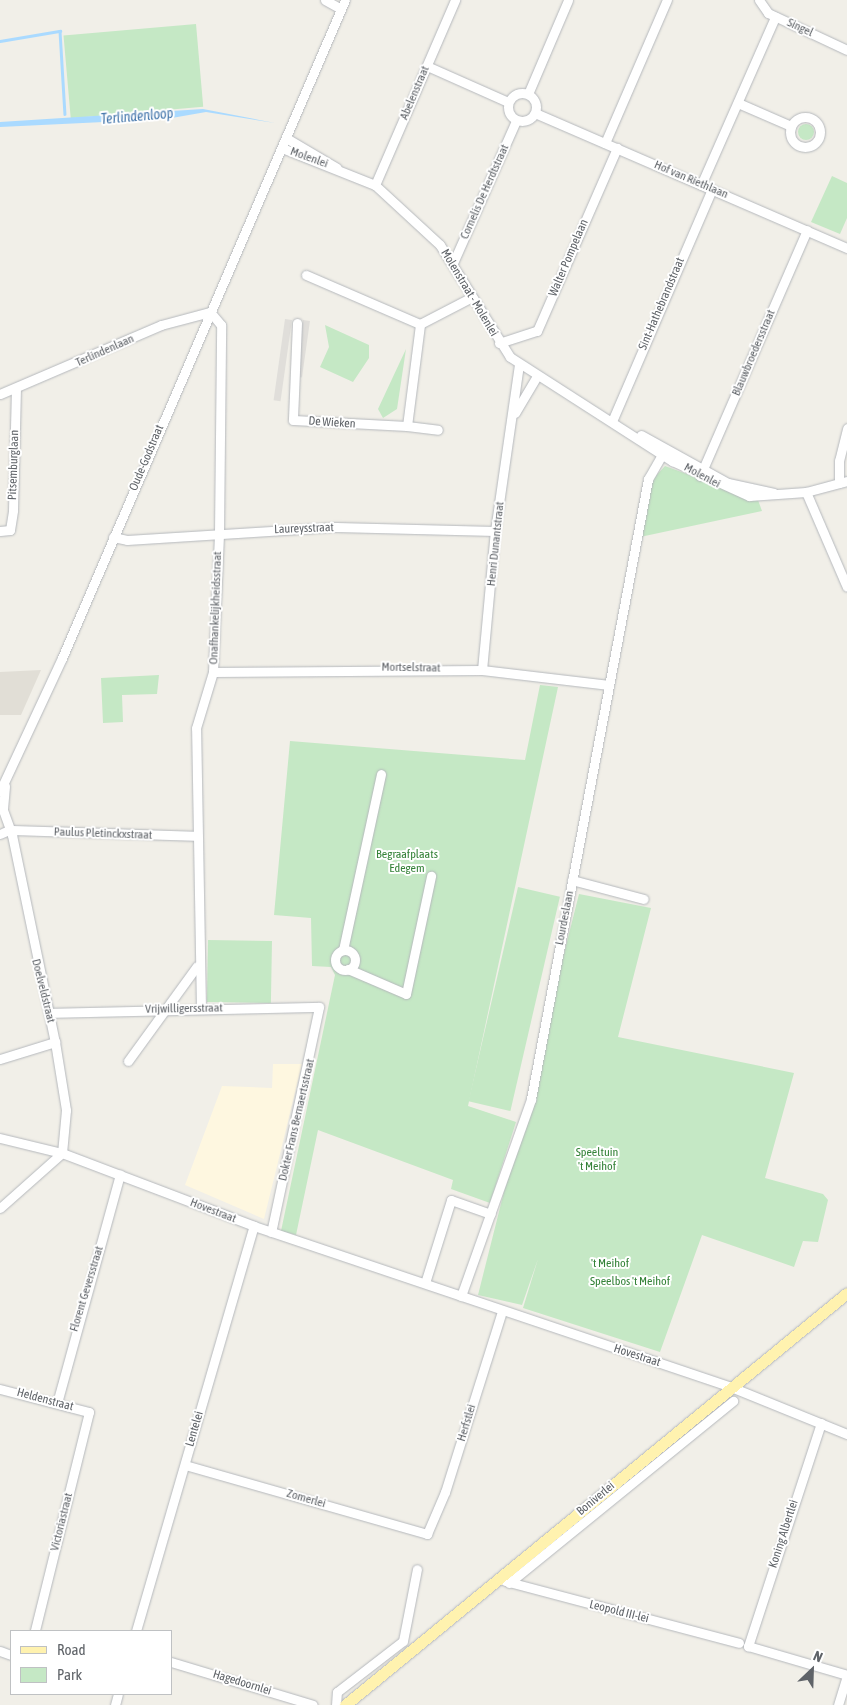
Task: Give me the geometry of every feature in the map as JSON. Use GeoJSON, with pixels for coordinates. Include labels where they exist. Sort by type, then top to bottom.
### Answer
{"type":"FeatureCollection","features":[{"type":"Feature","properties":{"kind":"main road","name":"Boniverlei"},"geometry":{"type":"LineString","coordinates":[[345,1705],[504,1581],[731,1387],[847,1294]]}},
{"type":"Feature","properties":{"kind":"street"},"geometry":{"type":"LineString","coordinates":[[325,0],[341,9]]}},
{"type":"Feature","properties":{"kind":"street","name":"Oude-Godstraat"},"geometry":{"type":"LineString","coordinates":[[0,791],[8,777],[113,537],[345,0]]}},
{"type":"Feature","properties":{"kind":"street","name":"Abelenstraat"},"geometry":{"type":"LineString","coordinates":[[375,185],[455,0]]}},
{"type":"Feature","properties":{"kind":"street"},"geometry":{"type":"LineString","coordinates":[[528,94],[568,0]]}},
{"type":"Feature","properties":{"kind":"street"},"geometry":{"type":"LineString","coordinates":[[605,144],[668,0]]}},
{"type":"Feature","properties":{"kind":"street","name":"Singel"},"geometry":{"type":"LineString","coordinates":[[759,0],[775,17],[847,50]]}},
{"type":"Feature","properties":{"kind":"street"},"geometry":{"type":"LineString","coordinates":[[702,185],[775,17]]}},
{"type":"Feature","properties":{"kind":"street"},"geometry":{"type":"LineString","coordinates":[[427,66],[508,102]]}},
{"type":"Feature","properties":{"kind":"street"},"geometry":{"type":"LineString","coordinates":[[516,94],[528,94],[536,104],[535,113],[525,121],[516,121],[508,113],[508,102],[516,94]]}},
{"type":"Feature","properties":{"kind":"street"},"geometry":{"type":"LineString","coordinates":[[738,103],[791,126]]}},
{"type":"Feature","properties":{"kind":"street","name":"Hof van Riethlaan"},"geometry":{"type":"LineString","coordinates":[[535,113],[847,248]]}},
{"type":"Feature","properties":{"kind":"street","name":"Cornelis De Herdtstraat"},"geometry":{"type":"LineString","coordinates":[[453,264],[516,121]]}},
{"type":"Feature","properties":{"kind":"street"},"geometry":{"type":"LineString","coordinates":[[286,138],[337,168]]}},
{"type":"Feature","properties":{"kind":"street","name":"Molenlei"},"geometry":{"type":"LineString","coordinates":[[282,148],[337,168]]}},
{"type":"Feature","properties":{"kind":"street","name":"Walter Pompelaan"},"geometry":{"type":"LineString","coordinates":[[499,343],[537,331],[617,148]]}},
{"type":"Feature","properties":{"kind":"street","name":"Molenstraat - Molenlei"},"geometry":{"type":"LineString","coordinates":[[337,168],[375,185],[426,229],[453,264],[470,298],[499,343],[519,365],[630,430]]}},
{"type":"Feature","properties":{"kind":"street","name":"Sint-Hathebrandstraat"},"geometry":{"type":"LineString","coordinates":[[613,420],[712,190]]}},
{"type":"Feature","properties":{"kind":"street","name":"Blauwbroedersstraat"},"geometry":{"type":"LineString","coordinates":[[702,473],[807,230]]}},
{"type":"Feature","properties":{"kind":"street"},"geometry":{"type":"LineString","coordinates":[[306,275],[420,324]]}},
{"type":"Feature","properties":{"kind":"street"},"geometry":{"type":"LineString","coordinates":[[420,324],[470,298]]}},
{"type":"Feature","properties":{"kind":"street","name":"Terlindenlaan"},"geometry":{"type":"LineString","coordinates":[[0,394],[16,390],[162,325],[210,312]]}},
{"type":"Feature","properties":{"kind":"street","name":"Onafhankelijkheidsstraat"},"geometry":{"type":"LineString","coordinates":[[201,1009],[197,966],[196,728],[213,672],[219,533],[221,325],[210,312]]}},
{"type":"Feature","properties":{"kind":"street","name":"De Wieken"},"geometry":{"type":"LineString","coordinates":[[297,324],[293,420],[407,426],[438,430]]}},
{"type":"Feature","properties":{"kind":"street"},"geometry":{"type":"LineString","coordinates":[[407,426],[420,324]]}},
{"type":"Feature","properties":{"kind":"street","name":"Henri Dunantstraat"},"geometry":{"type":"LineString","coordinates":[[482,670],[495,531],[513,418],[519,365]]}},
{"type":"Feature","properties":{"kind":"street","name":"Henri Dunantstraat"},"geometry":{"type":"LineString","coordinates":[[513,418],[537,376]]}},
{"type":"Feature","properties":{"kind":"street","name":"Pitsemburglaan"},"geometry":{"type":"LineString","coordinates":[[0,531],[10,530],[13,510],[16,390]]}},
{"type":"Feature","properties":{"kind":"street"},"geometry":{"type":"LineString","coordinates":[[630,430],[702,473],[728,483],[782,494],[806,492],[843,482],[838,461],[847,428]]}},
{"type":"Feature","properties":{"kind":"street","name":"Molenlei"},"geometry":{"type":"LineString","coordinates":[[630,430],[662,455],[702,473]]}},
{"type":"Feature","properties":{"kind":"street","name":"Lourdeslaan"},"geometry":{"type":"LineString","coordinates":[[461,1296],[531,1099],[648,479],[662,455]]}},
{"type":"Feature","properties":{"kind":"street"},"geometry":{"type":"LineString","coordinates":[[806,492],[847,587]]}},
{"type":"Feature","properties":{"kind":"street","name":"Laureysstraat"},"geometry":{"type":"LineString","coordinates":[[113,537],[127,540],[336,527],[495,531]]}},
{"type":"Feature","properties":{"kind":"street","name":"Mortselstraat"},"geometry":{"type":"LineString","coordinates":[[213,672],[482,670],[609,685]]}},
{"type":"Feature","properties":{"kind":"street"},"geometry":{"type":"LineString","coordinates":[[381,774],[342,950],[335,962],[406,994],[431,876]]}},
{"type":"Feature","properties":{"kind":"street","name":"Oude-Godstraat"},"geometry":{"type":"LineString","coordinates":[[8,777],[2,810],[9,830]]}},
{"type":"Feature","properties":{"kind":"street"},"geometry":{"type":"LineString","coordinates":[[0,817],[9,830],[0,834]]}},
{"type":"Feature","properties":{"kind":"street","name":"Paulus Pletinckxstraat"},"geometry":{"type":"LineString","coordinates":[[9,830],[197,836]]}},
{"type":"Feature","properties":{"kind":"street","name":"Doelveldstraat"},"geometry":{"type":"LineString","coordinates":[[9,830],[55,1042],[66,1110],[62,1153]]}},
{"type":"Feature","properties":{"kind":"street"},"geometry":{"type":"LineString","coordinates":[[572,880],[644,899]]}},
{"type":"Feature","properties":{"kind":"street"},"geometry":{"type":"LineString","coordinates":[[342,950],[354,959],[348,969]]}},
{"type":"Feature","properties":{"kind":"street"},"geometry":{"type":"LineString","coordinates":[[128,1061],[168,1010],[197,966]]}},
{"type":"Feature","properties":{"kind":"street","name":"Vrijwilligersstraat"},"geometry":{"type":"LineString","coordinates":[[49,1013],[318,1007]]}},
{"type":"Feature","properties":{"kind":"street","name":"Dokter Frans Bernaertsstraat"},"geometry":{"type":"LineString","coordinates":[[271,1232],[318,1007]]}},
{"type":"Feature","properties":{"kind":"street"},"geometry":{"type":"LineString","coordinates":[[0,1059],[55,1042]]}},
{"type":"Feature","properties":{"kind":"street","name":"Hovestraat"},"geometry":{"type":"LineString","coordinates":[[0,1138],[62,1153],[271,1232],[731,1387],[847,1434]]}},
{"type":"Feature","properties":{"kind":"street"},"geometry":{"type":"LineString","coordinates":[[0,1208],[62,1153]]}},
{"type":"Feature","properties":{"kind":"street","name":"Florent Geversstraat"},"geometry":{"type":"LineString","coordinates":[[56,1403],[120,1176]]}},
{"type":"Feature","properties":{"kind":"street"},"geometry":{"type":"LineString","coordinates":[[426,1284],[451,1200],[491,1214]]}},
{"type":"Feature","properties":{"kind":"street","name":"Lentelei"},"geometry":{"type":"LineString","coordinates":[[136,1630],[254,1226]]}},
{"type":"Feature","properties":{"kind":"street","name":"Herfstlei"},"geometry":{"type":"LineString","coordinates":[[428,1534],[445,1492],[502,1311]]}},
{"type":"Feature","properties":{"kind":"street","name":"Heldenstraat"},"geometry":{"type":"LineString","coordinates":[[0,1389],[89,1412]]}},
{"type":"Feature","properties":{"kind":"street","name":"Boniverlei"},"geometry":{"type":"LineString","coordinates":[[504,1581],[734,1401]]}},
{"type":"Feature","properties":{"kind":"street","name":"Victoriastraat"},"geometry":{"type":"LineString","coordinates":[[35,1630],[89,1412]]}},
{"type":"Feature","properties":{"kind":"street","name":"Koning Albertlei"},"geometry":{"type":"LineString","coordinates":[[821,1423],[748,1646],[847,1676]]}},
{"type":"Feature","properties":{"kind":"street","name":"Zomerlei"},"geometry":{"type":"LineString","coordinates":[[185,1465],[428,1534]]}},
{"type":"Feature","properties":{"kind":"street"},"geometry":{"type":"LineString","coordinates":[[336,1705],[337,1692],[403,1641],[417,1569]]}},
{"type":"Feature","properties":{"kind":"street","name":"Leopold III-lei"},"geometry":{"type":"LineString","coordinates":[[504,1581],[738,1643]]}},
{"type":"Feature","properties":{"kind":"street"},"geometry":{"type":"LineString","coordinates":[[403,1641],[415,1650]]}},
{"type":"Feature","properties":{"kind":"street","name":"Hagedoornlei"},"geometry":{"type":"LineString","coordinates":[[172,1662],[313,1704]]}},
{"type":"Feature","properties":{"kind":"street"},"geometry":{"type":"LineString","coordinates":[[838,1705],[847,1676]]}},
{"type":"Feature","properties":{"kind":"shaded area"},"geometry":{"type":"Polygon","coordinates":[[[285,319],[292,320],[281,401],[274,400],[285,319]]]}},
{"type":"Feature","properties":{"kind":"shaded area"},"geometry":{"type":"Polygon","coordinates":[[[303,320],[310,321],[302,377],[295,376],[303,320]]]}},
{"type":"Feature","properties":{"kind":"shaded area"},"geometry":{"type":"Polygon","coordinates":[[[41,670],[21,715],[0,715],[0,672],[41,670]]]}},
{"type":"Feature","properties":{"kind":"shaded area"},"geometry":{"type":"Polygon","coordinates":[[[273,1064],[302,1064],[264,1219],[185,1185],[222,1086],[272,1088],[273,1064]]]}},
{"type":"Feature","properties":{"kind":"green space"},"geometry":{"type":"Polygon","coordinates":[[[196,24],[203,107],[71,118],[64,36],[196,24]]]}},
{"type":"Feature","properties":{"kind":"green space"},"geometry":{"type":"Polygon","coordinates":[[[806,124],[812,126],[814,132],[812,138],[806,140],[800,138],[798,132],[800,126],[806,124]]]}},
{"type":"Feature","properties":{"kind":"green space"},"geometry":{"type":"Polygon","coordinates":[[[832,176],[847,183],[847,218],[840,234],[811,222],[832,176]]]}},
{"type":"Feature","properties":{"kind":"green space"},"geometry":{"type":"Polygon","coordinates":[[[325,325],[369,345],[369,358],[353,382],[320,367],[329,347],[325,325]]]}},
{"type":"Feature","properties":{"kind":"green space"},"geometry":{"type":"Polygon","coordinates":[[[406,349],[397,409],[383,418],[378,409],[406,349]]]}},
{"type":"Feature","properties":{"kind":"green space"},"geometry":{"type":"Polygon","coordinates":[[[665,466],[758,500],[762,511],[640,537],[653,479],[665,466]]]}},
{"type":"Feature","properties":{"kind":"green space"},"geometry":{"type":"Polygon","coordinates":[[[159,675],[157,694],[122,695],[123,722],[103,723],[101,678],[159,675]]]}},
{"type":"Feature","properties":{"kind":"green space","name":"Begraafplaats Edegem"},"geometry":{"type":"Polygon","coordinates":[[[540,685],[558,687],[468,1106],[516,1122],[490,1203],[451,1189],[453,1180],[318,1130],[296,1235],[281,1231],[335,975],[331,967],[312,966],[311,918],[274,915],[290,741],[525,760],[540,685]]]}},
{"type":"Feature","properties":{"kind":"green space"},"geometry":{"type":"Polygon","coordinates":[[[518,887],[560,897],[510,1111],[469,1101],[518,887]]]}},
{"type":"Feature","properties":{"kind":"green space"},"geometry":{"type":"Polygon","coordinates":[[[579,894],[651,908],[618,1037],[794,1073],[765,1178],[823,1194],[828,1200],[818,1242],[803,1241],[794,1267],[702,1235],[660,1352],[523,1308],[538,1259],[522,1305],[478,1295],[579,894]]]}},
{"type":"Feature","properties":{"kind":"green space"},"geometry":{"type":"Polygon","coordinates":[[[208,940],[272,941],[271,1003],[207,1002],[208,940]]]}},
{"type":"Feature","properties":{"kind":"water","name":"Terlindenloop"},"geometry":{"type":"Polygon","coordinates":[[[203,109],[275,123],[206,112],[166,119],[0,127],[0,122],[203,109]]]}},
{"type":"Feature","properties":{"kind":"waterway"},"geometry":{"type":"LineString","coordinates":[[0,41],[60,31],[65,114]]}},
{"type":"Feature","properties":{"kind":"park label","name":"Speeltuin 't Meihof"},"geometry":{"type":"Point","coordinates":[597,1160]}},
{"type":"Feature","properties":{"kind":"park label","name":"'t Meihof"},"geometry":{"type":"Point","coordinates":[610,1264]}},
{"type":"Feature","properties":{"kind":"park label","name":"Speelbos 't Meihof"},"geometry":{"type":"Point","coordinates":[630,1282]}}]}
